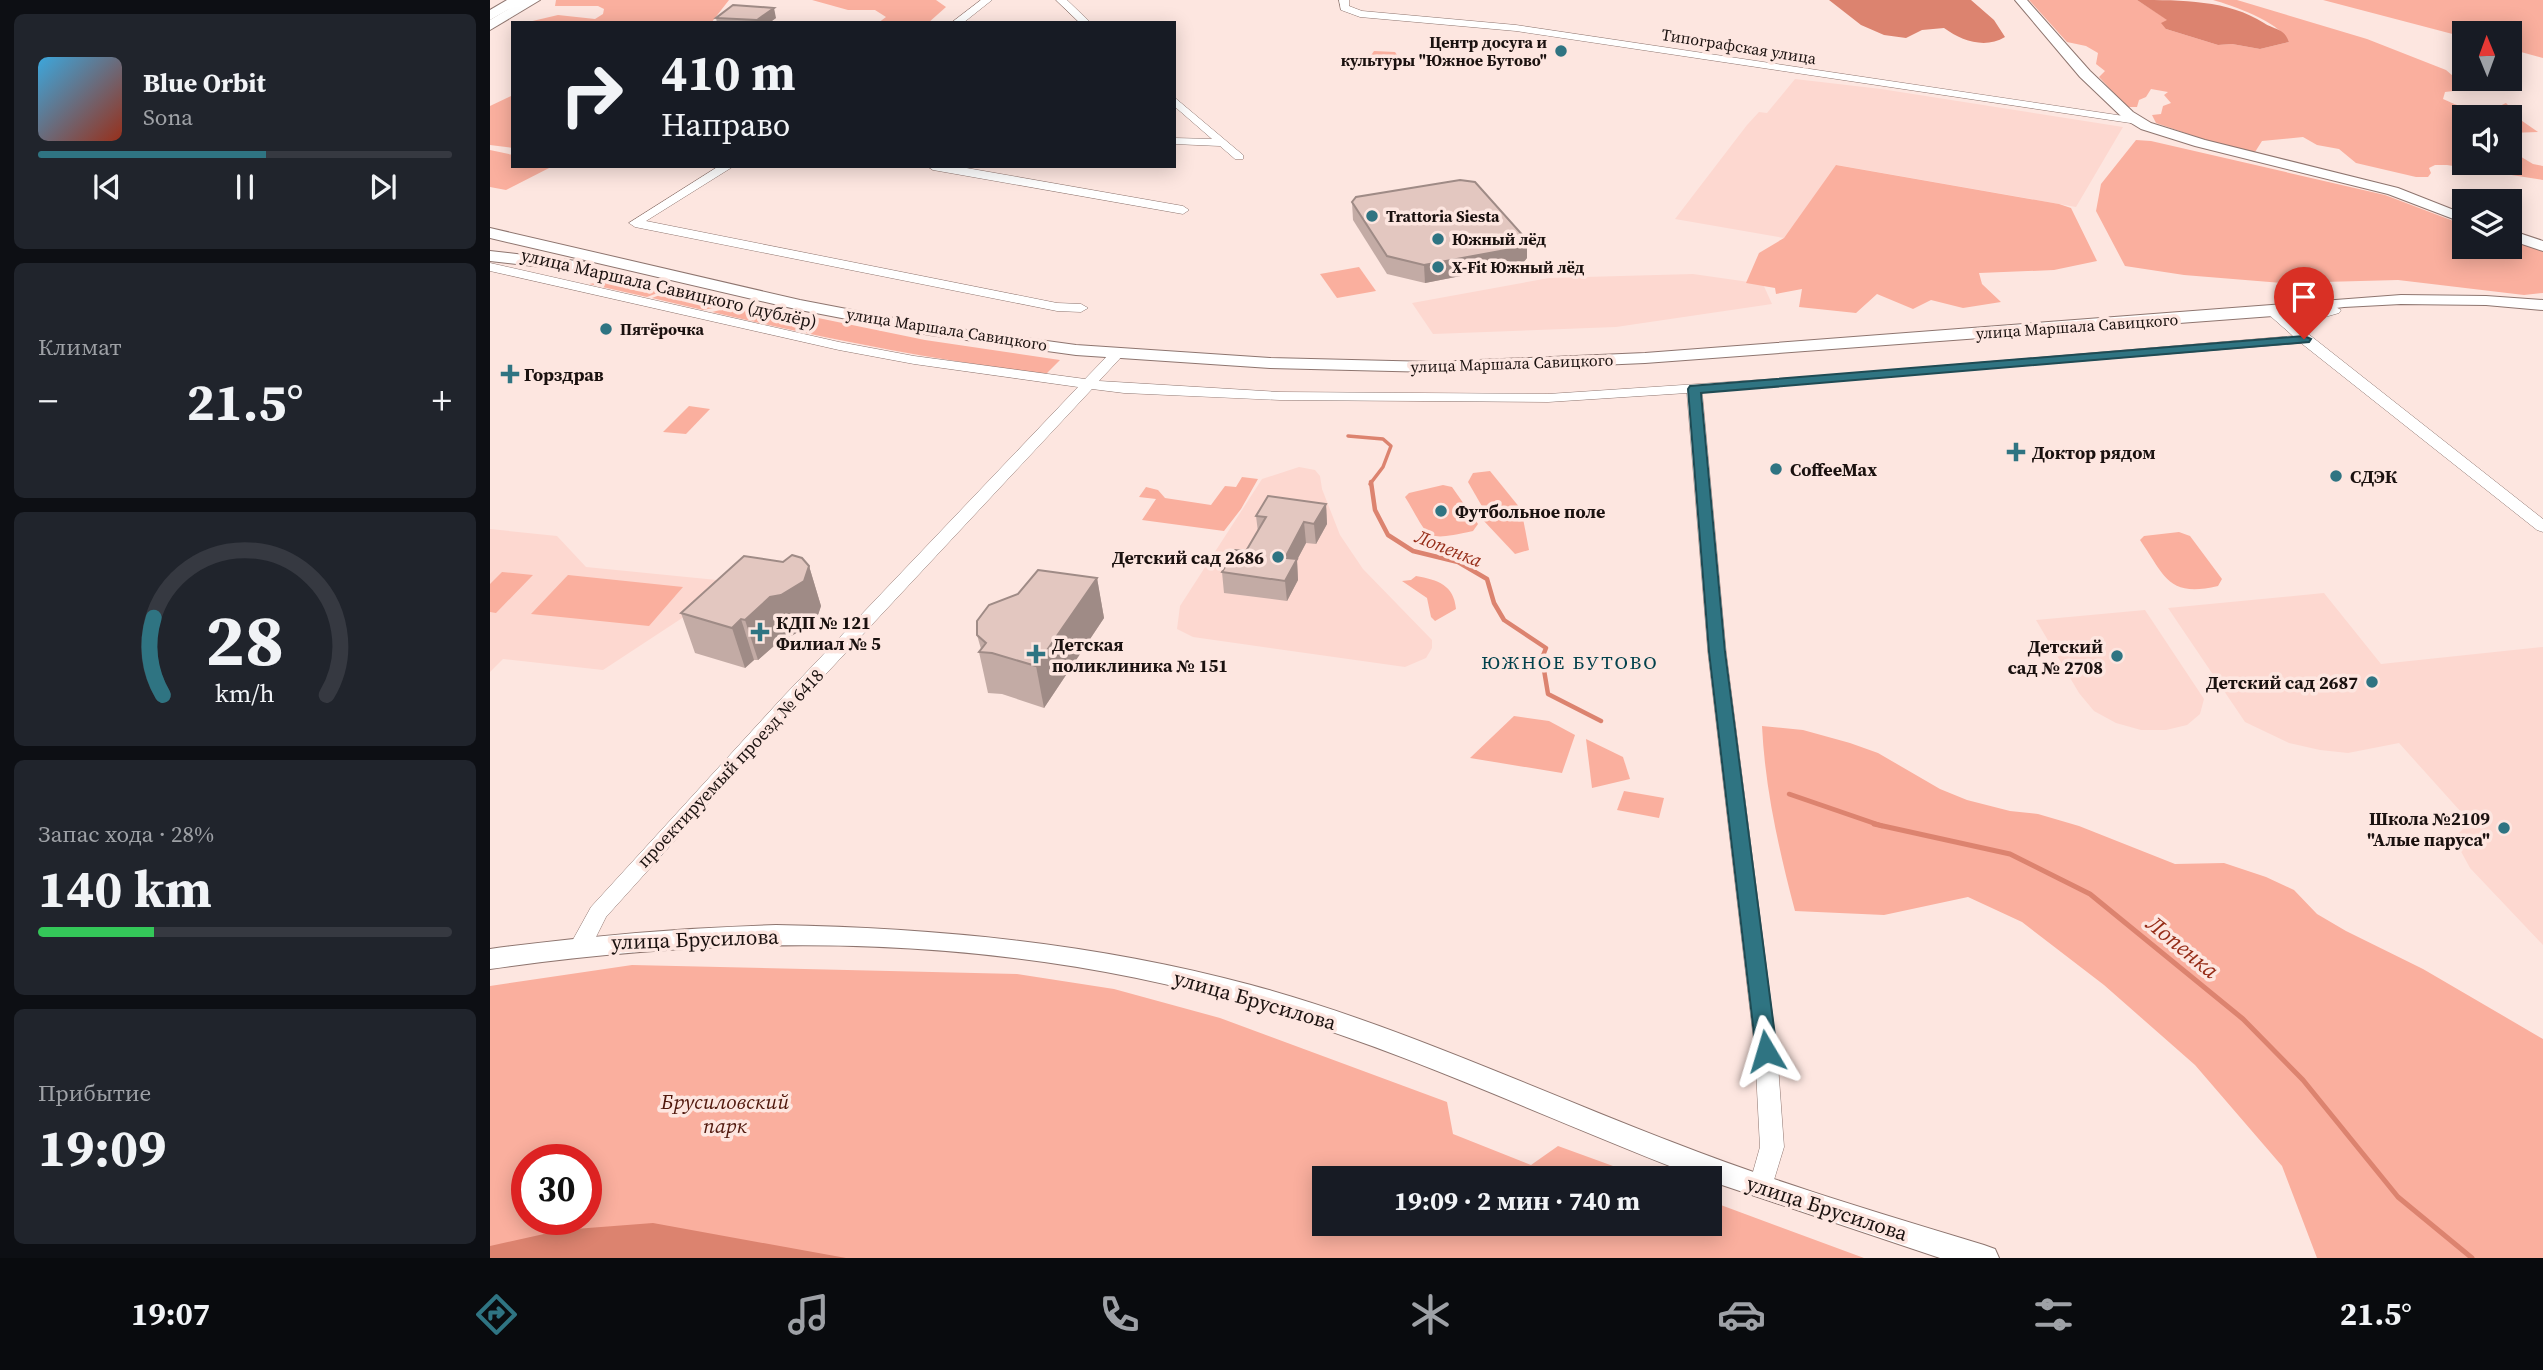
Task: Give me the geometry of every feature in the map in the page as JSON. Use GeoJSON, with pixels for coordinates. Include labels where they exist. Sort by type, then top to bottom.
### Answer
{"type":"FeatureCollection","features":[{"type":"Feature","properties":{"kind":"main road"},"geometry":{"type":"LineString","coordinates":[[490,16],[518,0]]}},
{"type":"Feature","properties":{"kind":"main road"},"geometry":{"type":"LineString","coordinates":[[490,26],[533,0]]}},
{"type":"Feature","properties":{"kind":"street"},"geometry":{"type":"LineString","coordinates":[[959,21],[987,0]]}},
{"type":"Feature","properties":{"kind":"street"},"geometry":{"type":"LineString","coordinates":[[1061,0],[1084,21]]}},
{"type":"Feature","properties":{"kind":"street","name":"Типографская улица"},"geometry":{"type":"LineString","coordinates":[[1344,0],[1344,8],[1360,14],[1516,28],[2137,121]]}},
{"type":"Feature","properties":{"kind":"street"},"geometry":{"type":"LineString","coordinates":[[2021,0],[2085,74],[2137,121],[2168,135],[2393,191],[2452,214]]}},
{"type":"Feature","properties":{"kind":"street"},"geometry":{"type":"LineString","coordinates":[[1176,102],[1239,157]]}},
{"type":"Feature","properties":{"kind":"street"},"geometry":{"type":"LineString","coordinates":[[1176,141],[1223,143]]}},
{"type":"Feature","properties":{"kind":"street"},"geometry":{"type":"LineString","coordinates":[[725,168],[635,223],[1057,307],[1081,308]]}},
{"type":"Feature","properties":{"kind":"street"},"geometry":{"type":"LineString","coordinates":[[944,168],[1183,211]]}},
{"type":"Feature","properties":{"kind":"street","name":"улица Маршала Савицкого"},"geometry":{"type":"LineString","coordinates":[[490,233],[800,304],[930,330],[1118,353],[1339,365],[1498,365],[1645,358],[2276,311],[2315,305],[2427,299],[2543,304]]}},
{"type":"Feature","properties":{"kind":"street"},"geometry":{"type":"LineString","coordinates":[[2522,239],[2543,246]]}},
{"type":"Feature","properties":{"kind":"street"},"geometry":{"type":"LineString","coordinates":[[490,256],[679,277]]}},
{"type":"Feature","properties":{"kind":"street","name":"улица Маршала Савицкого (дублёр)"},"geometry":{"type":"LineString","coordinates":[[490,267],[839,346],[1088,385],[1178,392],[1387,398],[1548,398],[1694,389],[2299,335]]}},
{"type":"Feature","properties":{"kind":"street"},"geometry":{"type":"LineString","coordinates":[[2276,311],[2440,309],[2543,316]]}},
{"type":"Feature","properties":{"kind":"street"},"geometry":{"type":"LineString","coordinates":[[2299,335],[2306,318],[2334,310]]}},
{"type":"Feature","properties":{"kind":"street"},"geometry":{"type":"LineString","coordinates":[[2276,311],[2299,335],[2543,527]]}},
{"type":"Feature","properties":{"kind":"street","name":"проектируемый проезд № 6418"},"geometry":{"type":"LineString","coordinates":[[581,945],[598,912],[606,903],[789,702],[1118,353]]}},
{"type":"Feature","properties":{"kind":"street"},"geometry":{"type":"LineString","coordinates":[[1694,389],[1717,652],[1766,1051],[1772,1147],[1761,1186]]}},
{"type":"Feature","properties":{"kind":"street","name":"улица Брусилова"},"geometry":{"type":"LineString","coordinates":[[490,960],[581,945],[696,937],[840,935],[1008,948],[1176,976],[1253,996],[1353,1029],[1663,1152],[1842,1215],[1984,1258]]}},
{"type":"Feature","properties":{"kind":"shaded area"},"geometry":{"type":"Polygon","coordinates":[[[1829,0],[1971,0],[1994,20],[2005,37],[1997,41],[1974,42],[1958,37],[1944,28],[1922,30],[1906,38],[1884,35],[1861,25],[1829,0]]]}},
{"type":"Feature","properties":{"kind":"shaded area"},"geometry":{"type":"Polygon","coordinates":[[[2137,0],[2187,1],[2235,10],[2282,32],[2289,42],[2260,49],[2232,44],[2218,45],[2166,29],[2161,23],[2167,20],[2137,0]]]}},
{"type":"Feature","properties":{"kind":"shaded area"},"geometry":{"type":"Polygon","coordinates":[[[1795,79],[1881,89],[2123,127],[2076,207],[1837,165],[1784,238],[1675,219],[1747,125],[1759,112],[1767,113],[1795,79]]]}},
{"type":"Feature","properties":{"kind":"shaded area"},"geometry":{"type":"Polygon","coordinates":[[[1693,274],[1763,284],[1772,304],[1616,327],[1433,334],[1412,303],[1549,278],[1693,274]]]}},
{"type":"Feature","properties":{"kind":"shaded area"},"geometry":{"type":"Polygon","coordinates":[[[1299,467],[1315,470],[1320,476],[1322,489],[1340,535],[1363,569],[1432,640],[1432,648],[1426,658],[1405,667],[1193,637],[1177,629],[1180,606],[1262,479],[1299,467]]]}},
{"type":"Feature","properties":{"kind":"shaded area"},"geometry":{"type":"Polygon","coordinates":[[[490,529],[557,536],[586,567],[737,582],[603,670],[503,659],[490,672],[490,529]]]}},
{"type":"Feature","properties":{"kind":"shaded area","name":"Детский сад 2687"},"geometry":{"type":"Polygon","coordinates":[[[2324,593],[2381,664],[2543,647],[2543,945],[2470,868],[2458,846],[2458,834],[2470,822],[2399,743],[2348,753],[2320,750],[2289,743],[2245,722],[2168,608],[2324,593]]]}},
{"type":"Feature","properties":{"kind":"shaded area","name":"Детский сад № 2708"},"geometry":{"type":"Polygon","coordinates":[[[2145,610],[2204,699],[2200,714],[2187,725],[2166,730],[2141,730],[2116,723],[2094,711],[2079,693],[2036,620],[2145,610]]]}},
{"type":"Feature","properties":{"kind":"shaded area"},"geometry":{"type":"Polygon","coordinates":[[[653,1223],[846,1258],[490,1258],[490,1246],[540,1235],[602,1235],[602,1227],[653,1223]]]}},
{"type":"Feature","properties":{"kind":"green space"},"geometry":{"type":"Polygon","coordinates":[[[556,0],[729,0],[713,21],[532,21],[558,15],[595,19],[603,14],[604,9],[598,6],[555,6],[556,0]]]}},
{"type":"Feature","properties":{"kind":"green space"},"geometry":{"type":"Polygon","coordinates":[[[812,0],[936,0],[946,7],[930,21],[881,21],[886,17],[875,10],[848,10],[812,0]]]}},
{"type":"Feature","properties":{"kind":"green space"},"geometry":{"type":"Polygon","coordinates":[[[2029,0],[2137,0],[2168,20],[2166,29],[2218,45],[2232,44],[2260,49],[2289,42],[2267,22],[2213,0],[2237,0],[2367,39],[2446,70],[2452,75],[2454,91],[2445,92],[2443,99],[2457,105],[2452,105],[2452,166],[2435,165],[2429,168],[2431,173],[2428,177],[2416,177],[2356,163],[2339,149],[2317,145],[2303,137],[2262,141],[2255,152],[2223,146],[2156,123],[2152,115],[2161,114],[2163,106],[2171,103],[2164,95],[2168,92],[2151,89],[2146,97],[2139,100],[2137,107],[2127,107],[2099,77],[2105,71],[2096,64],[2098,53],[2086,46],[2067,42],[2029,0]]]}},
{"type":"Feature","properties":{"kind":"green space"},"geometry":{"type":"Polygon","coordinates":[[[2323,0],[2543,0],[2543,58],[2522,52],[2522,21],[2452,21],[2452,34],[2323,0]]]}},
{"type":"Feature","properties":{"kind":"green space"},"geometry":{"type":"Polygon","coordinates":[[[1374,51],[1395,52],[1397,55],[1386,69],[1363,67],[1374,51]]]}},
{"type":"Feature","properties":{"kind":"green space"},"geometry":{"type":"Polygon","coordinates":[[[511,96],[511,148],[490,145],[490,106],[511,96]]]}},
{"type":"Feature","properties":{"kind":"green space"},"geometry":{"type":"Polygon","coordinates":[[[2522,121],[2538,132],[2522,133],[2522,121]]]}},
{"type":"Feature","properties":{"kind":"green space"},"geometry":{"type":"Polygon","coordinates":[[[2136,140],[2151,141],[2385,195],[2452,220],[2452,259],[2522,259],[2522,244],[2543,251],[2543,293],[2524,295],[2398,280],[2282,283],[2184,275],[2125,266],[2096,211],[2101,184],[2136,140]]]}},
{"type":"Feature","properties":{"kind":"green space"},"geometry":{"type":"Polygon","coordinates":[[[490,150],[511,155],[511,168],[549,168],[506,190],[490,187],[490,150]]]}},
{"type":"Feature","properties":{"kind":"green space"},"geometry":{"type":"Polygon","coordinates":[[[2522,157],[2543,166],[2543,180],[2511,175],[2522,175],[2522,157]]]}},
{"type":"Feature","properties":{"kind":"green space"},"geometry":{"type":"Polygon","coordinates":[[[1836,165],[2071,208],[2097,261],[2054,270],[1979,273],[1982,284],[2001,302],[1963,308],[1931,300],[1913,309],[1877,294],[1856,313],[1799,307],[1802,289],[1776,294],[1775,288],[1746,283],[1759,253],[1784,238],[1836,165]]]}},
{"type":"Feature","properties":{"kind":"green space"},"geometry":{"type":"Polygon","coordinates":[[[1359,267],[1376,291],[1337,298],[1320,274],[1359,267]]]}},
{"type":"Feature","properties":{"kind":"green space"},"geometry":{"type":"Polygon","coordinates":[[[619,279],[668,289],[647,297],[589,284],[619,279]]]}},
{"type":"Feature","properties":{"kind":"green space"},"geometry":{"type":"Polygon","coordinates":[[[673,290],[729,305],[703,310],[652,298],[673,290]]]}},
{"type":"Feature","properties":{"kind":"green space"},"geometry":{"type":"Polygon","coordinates":[[[733,307],[767,314],[789,312],[925,340],[1060,360],[1046,374],[878,348],[712,312],[733,307]]]}},
{"type":"Feature","properties":{"kind":"green space"},"geometry":{"type":"Polygon","coordinates":[[[689,406],[710,409],[686,434],[663,432],[689,406]]]}},
{"type":"Feature","properties":{"kind":"green space"},"geometry":{"type":"Polygon","coordinates":[[[1490,471],[1520,508],[1487,515],[1468,482],[1473,473],[1490,471]]]}},
{"type":"Feature","properties":{"kind":"green space"},"geometry":{"type":"Polygon","coordinates":[[[1242,477],[1258,479],[1241,509],[1224,531],[1142,520],[1156,499],[1139,497],[1146,487],[1158,490],[1165,498],[1211,505],[1225,486],[1236,487],[1242,477]]]}},
{"type":"Feature","properties":{"kind":"green space","name":"Футбольное поле"},"geometry":{"type":"Polygon","coordinates":[[[1443,485],[1452,487],[1478,524],[1473,531],[1436,536],[1430,534],[1419,522],[1405,497],[1409,493],[1443,485]]]}},
{"type":"Feature","properties":{"kind":"green space"},"geometry":{"type":"Polygon","coordinates":[[[1522,513],[1529,550],[1515,554],[1483,520],[1522,513]]]}},
{"type":"Feature","properties":{"kind":"green space"},"geometry":{"type":"Polygon","coordinates":[[[2179,532],[2190,536],[2222,579],[2218,586],[2188,589],[2178,586],[2162,574],[2140,540],[2144,536],[2179,532]]]}},
{"type":"Feature","properties":{"kind":"green space"},"geometry":{"type":"Polygon","coordinates":[[[502,572],[533,575],[496,613],[490,612],[490,584],[502,572]]]}},
{"type":"Feature","properties":{"kind":"green space"},"geometry":{"type":"Polygon","coordinates":[[[568,575],[683,587],[649,626],[531,614],[568,575]]]}},
{"type":"Feature","properties":{"kind":"green space"},"geometry":{"type":"Polygon","coordinates":[[[1416,576],[1431,579],[1448,589],[1456,609],[1435,621],[1431,617],[1427,598],[1402,581],[1416,576]]]}},
{"type":"Feature","properties":{"kind":"green space"},"geometry":{"type":"Polygon","coordinates":[[[1514,716],[1549,721],[1575,735],[1562,773],[1470,758],[1514,716]]]}},
{"type":"Feature","properties":{"kind":"green space"},"geometry":{"type":"Polygon","coordinates":[[[1762,726],[1803,730],[1850,743],[1878,753],[1940,789],[1967,800],[2010,811],[2038,814],[2079,826],[2175,864],[2224,863],[2266,877],[2294,890],[2317,914],[2346,931],[2423,969],[2543,1039],[2543,1258],[2317,1258],[2282,1166],[2195,1065],[2104,985],[2022,922],[1968,897],[1884,915],[1795,911],[1774,819],[1762,726]]]}},
{"type":"Feature","properties":{"kind":"green space"},"geometry":{"type":"Polygon","coordinates":[[[1586,739],[1623,757],[1630,779],[1592,788],[1586,739]]]}},
{"type":"Feature","properties":{"kind":"green space"},"geometry":{"type":"Polygon","coordinates":[[[1624,791],[1664,798],[1659,818],[1617,810],[1624,791]]]}},
{"type":"Feature","properties":{"kind":"green space","name":"Брусиловский парк"},"geometry":{"type":"Polygon","coordinates":[[[632,965],[1017,974],[1114,989],[1220,1018],[1447,1102],[1453,1134],[1531,1165],[1558,1146],[1613,1166],[1312,1166],[1312,1236],[1722,1236],[1722,1205],[1864,1258],[490,1258],[490,986],[632,965]]]}},
{"type":"Feature","properties":{"kind":"building"},"geometry":{"type":"Polygon","coordinates":[[[733,5],[774,8],[757,20],[716,18],[733,5]]]}},
{"type":"Feature","properties":{"kind":"building","name":"Южный лёд"},"geometry":{"type":"Polygon","coordinates":[[[1460,180],[1475,182],[1527,240],[1522,247],[1424,265],[1387,256],[1352,202],[1356,197],[1460,180]]]}},
{"type":"Feature","properties":{"kind":"building"},"geometry":{"type":"Polygon","coordinates":[[[1268,496],[1326,504],[1314,524],[1304,522],[1285,558],[1297,559],[1285,581],[1222,572],[1235,550],[1246,551],[1266,517],[1256,516],[1268,496]]]}},
{"type":"Feature","properties":{"kind":"building"},"geometry":{"type":"Polygon","coordinates":[[[792,555],[802,558],[809,566],[804,581],[781,595],[770,597],[732,628],[681,613],[744,556],[783,562],[792,555]]]}},
{"type":"Feature","properties":{"kind":"building"},"geometry":{"type":"Polygon","coordinates":[[[1038,570],[1097,578],[1036,666],[992,653],[979,652],[986,643],[977,635],[977,621],[989,605],[1018,594],[1038,570]]]}},
{"type":"Feature","properties":{"kind":"waterway","name":"Лопенка"},"geometry":{"type":"LineString","coordinates":[[1348,436],[1383,439],[1391,446],[1383,467],[1371,483]]}},
{"type":"Feature","properties":{"kind":"waterway","name":"Лопенка"},"geometry":{"type":"LineString","coordinates":[[1371,483],[1375,510],[1388,535],[1413,551],[1458,562],[1487,579],[1494,603],[1504,620],[1546,648],[1542,658],[1548,694],[1601,721]]}},
{"type":"Feature","properties":{"kind":"waterway","name":"Лопенка"},"geometry":{"type":"LineString","coordinates":[[1789,794],[1880,825]]}},
{"type":"Feature","properties":{"kind":"waterway","name":"Лопенка"},"geometry":{"type":"LineString","coordinates":[[1874,824],[1880,825]]}},
{"type":"Feature","properties":{"kind":"waterway","name":"Лопенка"},"geometry":{"type":"LineString","coordinates":[[1880,825],[2010,854],[2090,894],[2243,1019],[2303,1080],[2398,1197],[2472,1258]]}},
{"type":"Feature","properties":{"kind":"place","name":"Центр досуга и культуры \"Южное Бутово\""},"geometry":{"type":"Point","coordinates":[1561,51]}},
{"type":"Feature","properties":{"kind":"place","name":"Trattoria Siesta"},"geometry":{"type":"Point","coordinates":[1372,216]}},
{"type":"Feature","properties":{"kind":"place","name":"Южный лёд"},"geometry":{"type":"Point","coordinates":[1438,239]}},
{"type":"Feature","properties":{"kind":"place","name":"X-Fit Южный лёд"},"geometry":{"type":"Point","coordinates":[1438,267]}},
{"type":"Feature","properties":{"kind":"place","name":"Пятёрочка"},"geometry":{"type":"Point","coordinates":[606,329]}},
{"type":"Feature","properties":{"kind":"place","name":"Горздрав"},"geometry":{"type":"Point","coordinates":[510,374]}},
{"type":"Feature","properties":{"kind":"place","name":"Доктор рядом"},"geometry":{"type":"Point","coordinates":[2016,452]}},
{"type":"Feature","properties":{"kind":"place","name":"CoffeeMax"},"geometry":{"type":"Point","coordinates":[1776,469]}},
{"type":"Feature","properties":{"kind":"place","name":"СДЭК"},"geometry":{"type":"Point","coordinates":[2336,476]}},
{"type":"Feature","properties":{"kind":"place","name":"Футбольное поле"},"geometry":{"type":"Point","coordinates":[1441,511]}},
{"type":"Feature","properties":{"kind":"place","name":"Детский сад 2686"},"geometry":{"type":"Point","coordinates":[1278,557]}},
{"type":"Feature","properties":{"kind":"place","name":"КДП № 121 Филиал № 5"},"geometry":{"type":"Point","coordinates":[760,632]}},
{"type":"Feature","properties":{"kind":"place","name":"Детская поликлиника № 151"},"geometry":{"type":"Point","coordinates":[1036,654]}},
{"type":"Feature","properties":{"kind":"place","name":"Детский сад № 2708"},"geometry":{"type":"Point","coordinates":[2117,656]}},
{"type":"Feature","properties":{"kind":"place","name":"Детский сад 2687"},"geometry":{"type":"Point","coordinates":[2372,682]}},
{"type":"Feature","properties":{"kind":"place","name":"Школа №2109 \"Алые паруса\""},"geometry":{"type":"Point","coordinates":[2504,828]}},
{"type":"Feature","properties":{"kind":"district","name":"ЮЖНОЕ БУТОВО"},"geometry":{"type":"Point","coordinates":[1570,662]}},
{"type":"Feature","properties":{"kind":"route"},"geometry":{"type":"LineString","coordinates":[[1766,1051],[1717,652],[1694,389],[2304,339]]}}]}
